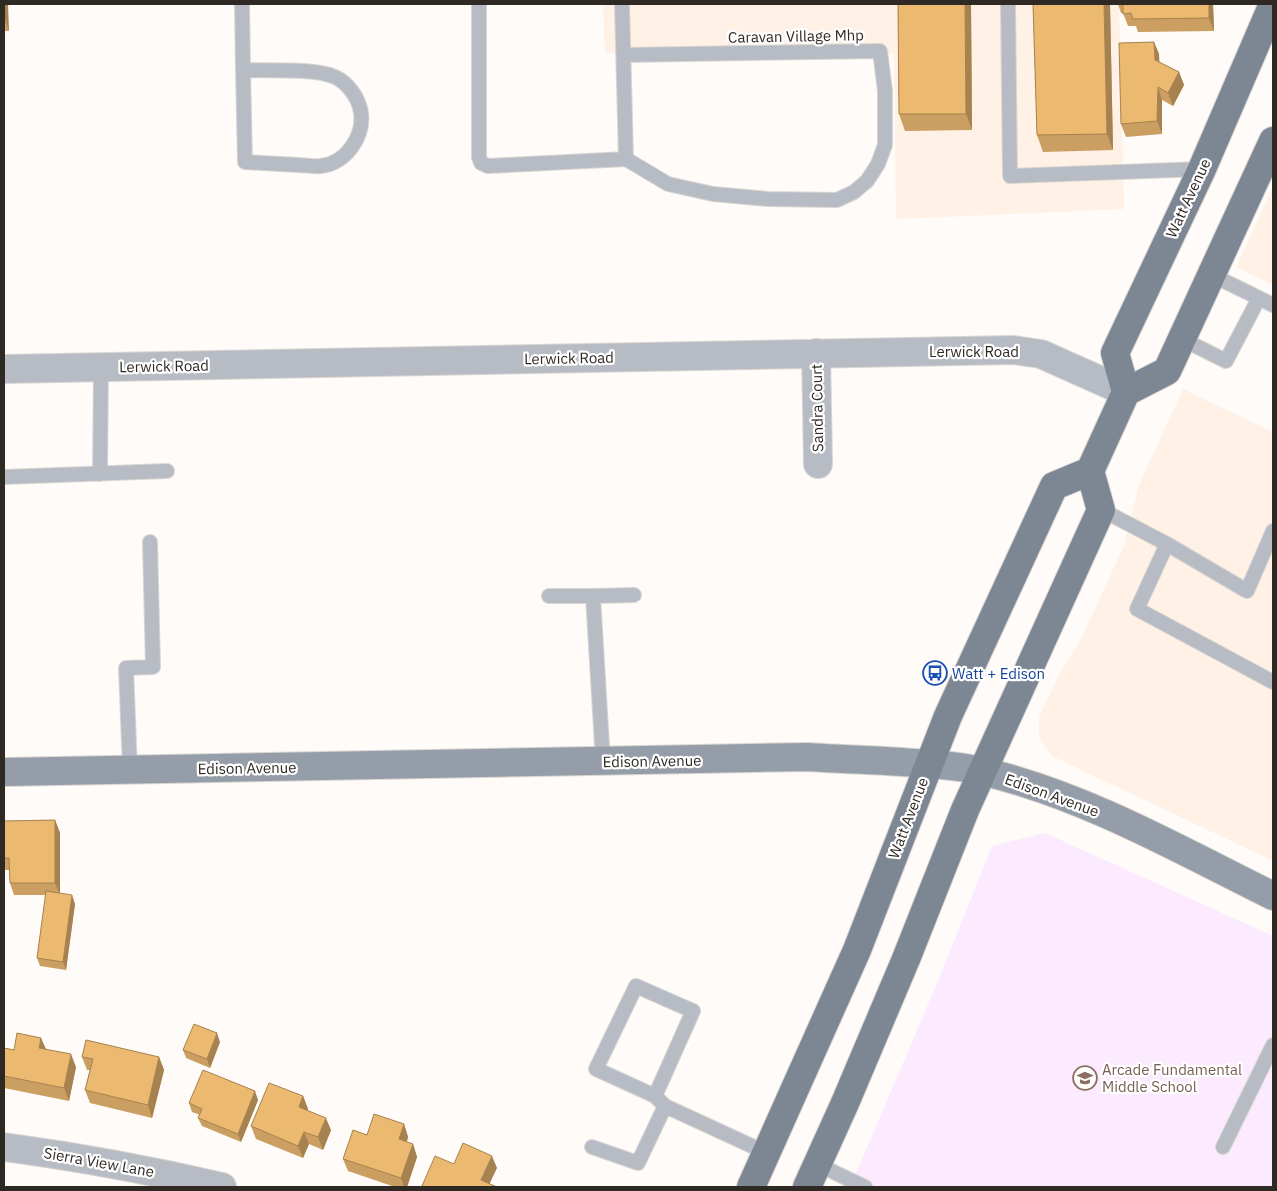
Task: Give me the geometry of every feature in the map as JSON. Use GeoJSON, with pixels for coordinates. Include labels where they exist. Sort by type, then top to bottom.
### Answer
{"type":"FeatureCollection","features":[{"type":"Feature","properties":{"kind":"main road","name":"Watt Avenue"},"geometry":{"type":"LineString","coordinates":[[1126,392],[1115,353],[1202,169],[1273,4]]}},
{"type":"Feature","properties":{"kind":"main road"},"geometry":{"type":"LineString","coordinates":[[812,1176],[906,960],[962,816],[1101,510],[1090,471],[1126,392],[1167,371],[1273,144]]}},
{"type":"Feature","properties":{"kind":"main road","name":"Watt Avenue"},"geometry":{"type":"LineString","coordinates":[[751,1187],[857,950],[948,716],[1054,486],[1090,471]]}},
{"type":"Feature","properties":{"kind":"street","name":"Lerwick Road"},"geometry":{"type":"LineString","coordinates":[[4,369],[1013,350],[1041,354],[1126,392]]}},
{"type":"Feature","properties":{"kind":"street","name":"Sandra Court"},"geometry":{"type":"LineString","coordinates":[[816,353],[818,464]]}},
{"type":"Feature","properties":{"kind":"street","name":"Edison Avenue"},"geometry":{"type":"LineString","coordinates":[[4,772],[807,757],[929,764],[982,771],[1027,783],[1092,809],[1158,839],[1273,896]]}},
{"type":"Feature","properties":{"kind":"street","name":"Sierra View Lane"},"geometry":{"type":"LineString","coordinates":[[4,1147],[132,1167],[222,1187]]}},
{"type":"Feature","properties":{"kind":"lane"},"geometry":{"type":"LineString","coordinates":[[242,4],[243,70],[245,162],[321,166],[335,162],[347,153],[356,141],[360,127],[361,112],[356,98],[347,86],[335,77],[321,73],[243,70]]}},
{"type":"Feature","properties":{"kind":"lane"},"geometry":{"type":"LineString","coordinates":[[479,4],[480,157],[481,163],[488,166],[626,159],[622,4]]}},
{"type":"Feature","properties":{"kind":"lane"},"geometry":{"type":"LineString","coordinates":[[1008,4],[1010,176],[1202,169]]}},
{"type":"Feature","properties":{"kind":"lane","name":"Caravan Village Mhp"},"geometry":{"type":"LineString","coordinates":[[624,55],[880,51],[885,91],[885,145],[878,164],[867,181],[854,192],[837,200],[768,199],[713,194],[668,184],[626,159]]}},
{"type":"Feature","properties":{"kind":"lane"},"geometry":{"type":"LineString","coordinates":[[1212,275],[1273,305]]}},
{"type":"Feature","properties":{"kind":"lane"},"geometry":{"type":"LineString","coordinates":[[1182,340],[1226,361],[1259,298]]}},
{"type":"Feature","properties":{"kind":"lane"},"geometry":{"type":"LineString","coordinates":[[100,474],[101,367]]}},
{"type":"Feature","properties":{"kind":"lane"},"geometry":{"type":"LineString","coordinates":[[4,477],[167,471]]}},
{"type":"Feature","properties":{"kind":"lane"},"geometry":{"type":"LineString","coordinates":[[1101,510],[1166,544],[1247,591],[1273,531]]}},
{"type":"Feature","properties":{"kind":"lane"},"geometry":{"type":"LineString","coordinates":[[130,770],[126,668],[153,667],[150,542]]}},
{"type":"Feature","properties":{"kind":"lane"},"geometry":{"type":"LineString","coordinates":[[1166,544],[1137,609],[1273,682]]}},
{"type":"Feature","properties":{"kind":"lane"},"geometry":{"type":"LineString","coordinates":[[548,596],[634,595]]}},
{"type":"Feature","properties":{"kind":"lane"},"geometry":{"type":"LineString","coordinates":[[593,596],[603,762]]}},
{"type":"Feature","properties":{"kind":"lane"},"geometry":{"type":"LineString","coordinates":[[655,1096],[693,1011],[636,986],[596,1069],[655,1096],[665,1106],[767,1153]]}},
{"type":"Feature","properties":{"kind":"lane"},"geometry":{"type":"LineString","coordinates":[[1222,1147],[1273,1045]]}},
{"type":"Feature","properties":{"kind":"lane"},"geometry":{"type":"LineString","coordinates":[[592,1147],[638,1163],[665,1106]]}},
{"type":"Feature","properties":{"kind":"lane"},"geometry":{"type":"LineString","coordinates":[[812,1176],[865,1187]]}},
{"type":"Feature","properties":{"kind":"shaded area"},"geometry":{"type":"Polygon","coordinates":[[[603,4],[1119,4],[1124,209],[896,219],[894,54],[605,53],[603,4]]]}},
{"type":"Feature","properties":{"kind":"shaded area"},"geometry":{"type":"Polygon","coordinates":[[[1273,187],[1273,285],[1236,267],[1273,187]]]}},
{"type":"Feature","properties":{"kind":"shaded area"},"geometry":{"type":"Polygon","coordinates":[[[1183,389],[1273,432],[1273,861],[1052,756],[1044,746],[1039,734],[1039,717],[1059,675],[1079,643],[1124,546],[1139,485],[1183,389]]]}},
{"type":"Feature","properties":{"kind":"shaded area","name":"Arcade Fundamental Middle School"},"geometry":{"type":"Polygon","coordinates":[[[1045,833],[1273,936],[1273,1187],[850,1187],[943,969],[992,846],[1045,833]]]}},
{"type":"Feature","properties":{"kind":"building"},"geometry":{"type":"Polygon","coordinates":[[[898,4],[965,4],[966,114],[899,114],[898,4]]]}},
{"type":"Feature","properties":{"kind":"building"},"geometry":{"type":"Polygon","coordinates":[[[1033,4],[1104,4],[1107,134],[1037,135],[1033,4]]]}},
{"type":"Feature","properties":{"kind":"building"},"geometry":{"type":"Polygon","coordinates":[[[1123,4],[1209,4],[1209,18],[1133,19],[1131,13],[1123,14],[1123,4]]]}},
{"type":"Feature","properties":{"kind":"building"},"geometry":{"type":"Polygon","coordinates":[[[1154,42],[1155,60],[1179,72],[1168,93],[1158,87],[1157,121],[1121,124],[1119,43],[1154,42]]]}},
{"type":"Feature","properties":{"kind":"building"},"geometry":{"type":"Polygon","coordinates":[[[55,820],[55,883],[10,883],[9,858],[4,858],[4,821],[55,820]]]}},
{"type":"Feature","properties":{"kind":"building"},"geometry":{"type":"Polygon","coordinates":[[[46,891],[72,895],[63,962],[37,958],[46,891]]]}},
{"type":"Feature","properties":{"kind":"building"},"geometry":{"type":"Polygon","coordinates":[[[194,1024],[217,1033],[207,1059],[183,1050],[194,1024]]]}},
{"type":"Feature","properties":{"kind":"building"},"geometry":{"type":"Polygon","coordinates":[[[17,1033],[41,1038],[39,1048],[71,1054],[64,1088],[4,1076],[4,1048],[14,1050],[17,1033]]]}},
{"type":"Feature","properties":{"kind":"building"},"geometry":{"type":"Polygon","coordinates":[[[86,1040],[159,1057],[148,1105],[85,1090],[93,1059],[82,1057],[86,1040]]]}},
{"type":"Feature","properties":{"kind":"building"},"geometry":{"type":"Polygon","coordinates":[[[203,1070],[255,1091],[238,1134],[198,1118],[202,1109],[189,1103],[203,1070]]]}},
{"type":"Feature","properties":{"kind":"building"},"geometry":{"type":"Polygon","coordinates":[[[269,1083],[303,1096],[299,1107],[326,1118],[318,1137],[304,1132],[298,1146],[251,1126],[269,1083]]]}},
{"type":"Feature","properties":{"kind":"building"},"geometry":{"type":"Polygon","coordinates":[[[374,1114],[404,1124],[399,1139],[413,1144],[401,1178],[343,1159],[353,1130],[367,1135],[374,1114]]]}},
{"type":"Feature","properties":{"kind":"building"},"geometry":{"type":"Polygon","coordinates":[[[463,1143],[492,1156],[481,1180],[497,1187],[422,1186],[435,1156],[454,1164],[463,1143]]]}},
{"type":"Feature","properties":{"kind":"place","name":"Watt + Edison"},"geometry":{"type":"Point","coordinates":[935,673]}},
{"type":"Feature","properties":{"kind":"place","name":"Arcade Fundamental Middle School"},"geometry":{"type":"Point","coordinates":[1085,1078]}}]}
